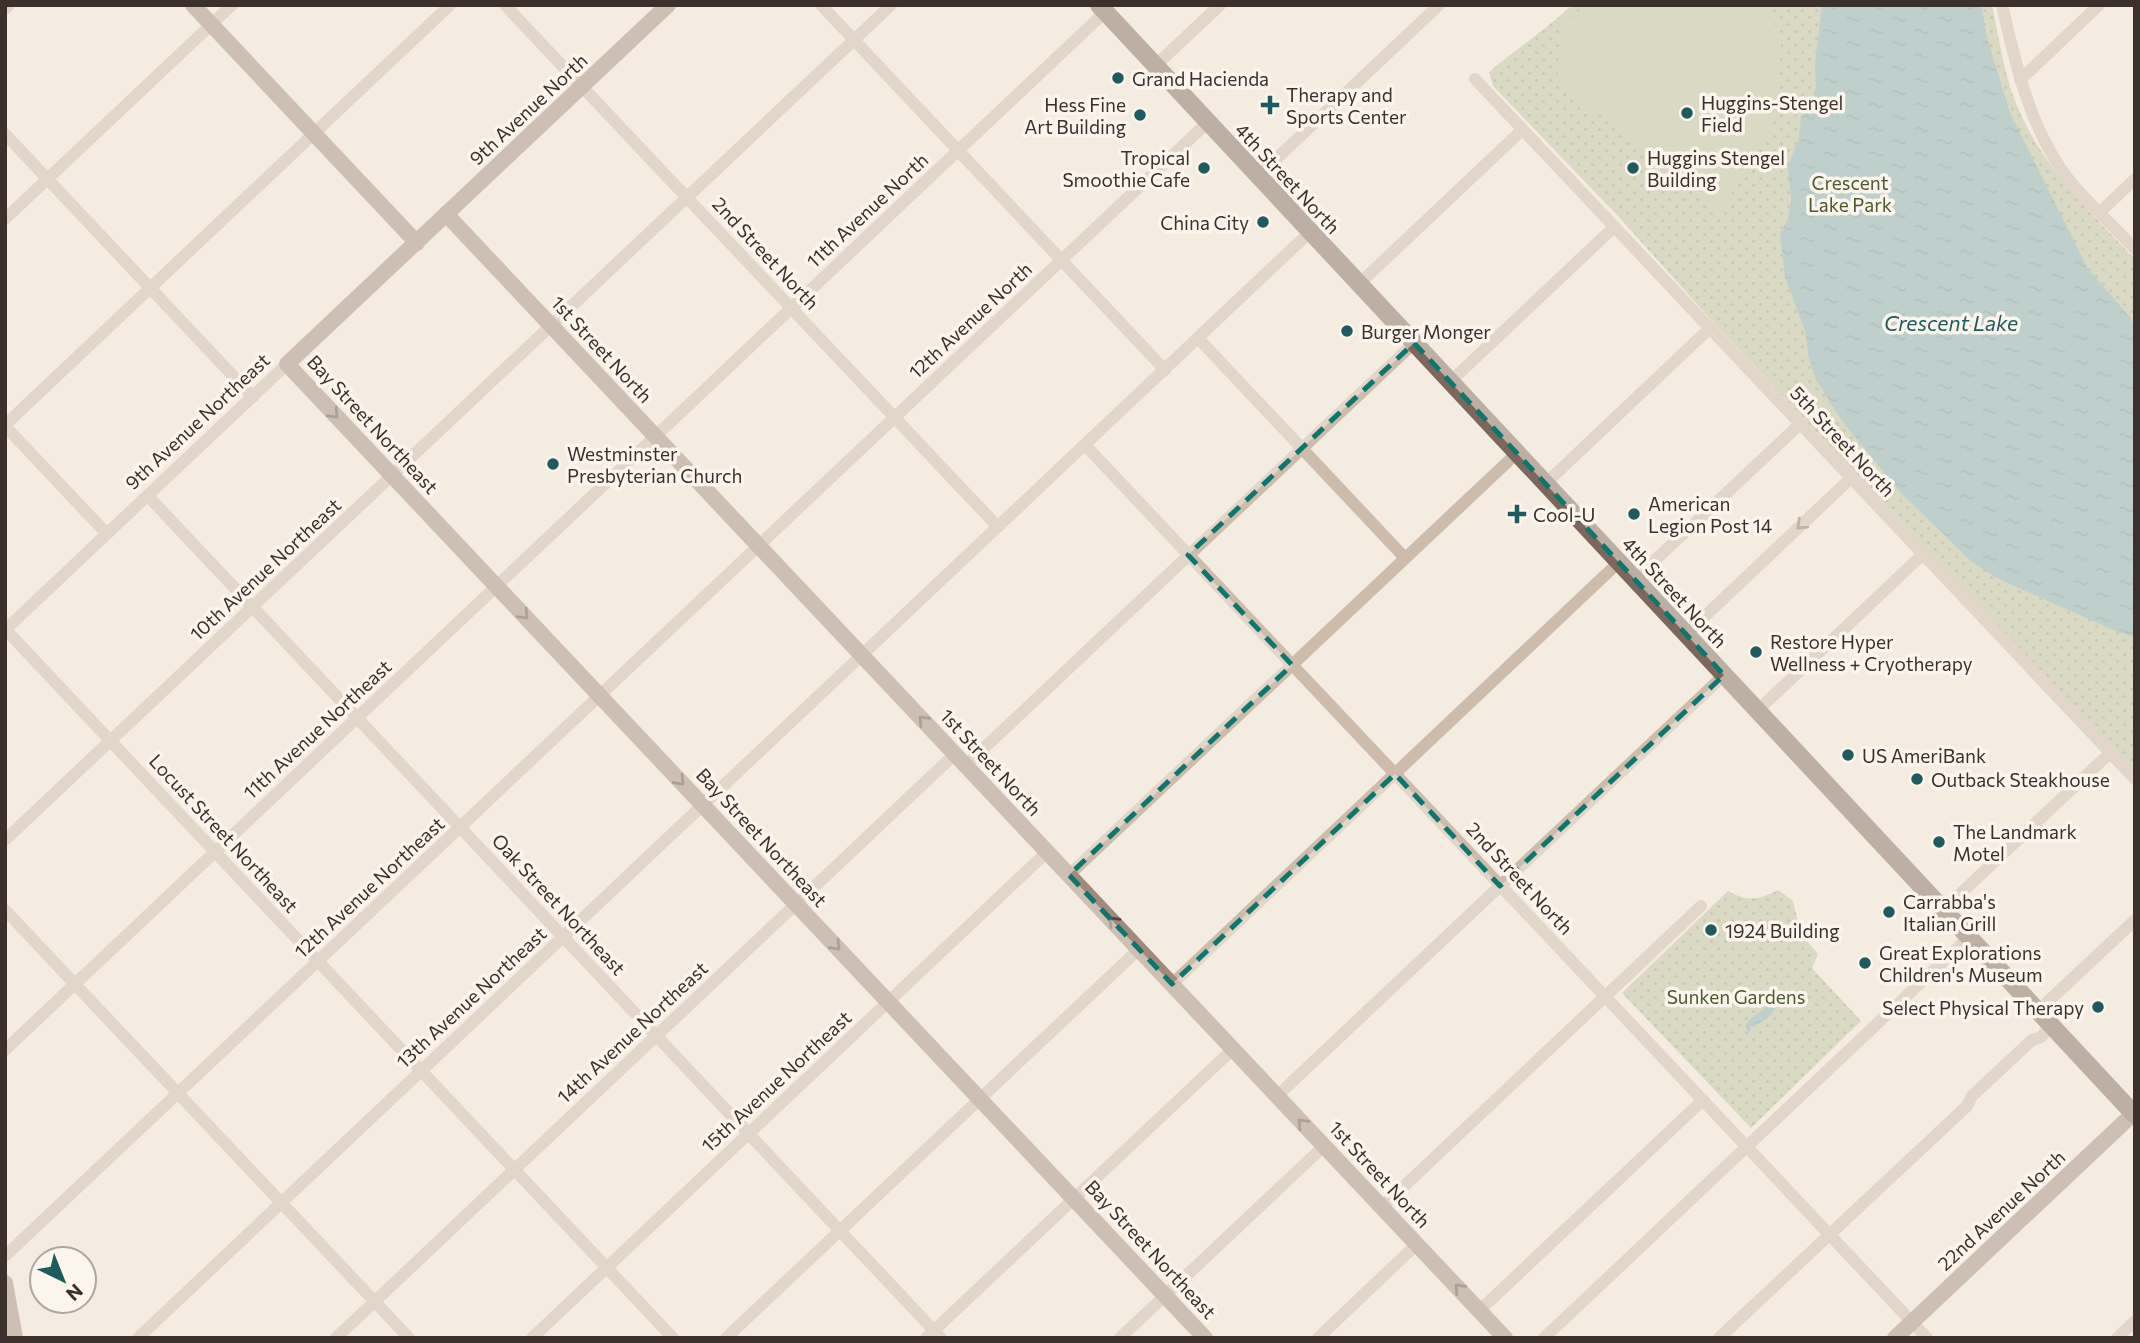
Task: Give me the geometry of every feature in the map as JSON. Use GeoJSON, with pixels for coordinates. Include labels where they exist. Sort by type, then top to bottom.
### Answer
{"type":"FeatureCollection","features":[{"type":"Feature","properties":{"kind":"main road","name":"4th Street North"},"geometry":{"type":"LineString","coordinates":[[1102,9],[2038,1011],[2046,1032],[2134,1113]]}},
{"type":"Feature","properties":{"kind":"street"},"geometry":{"type":"LineString","coordinates":[[5,9],[9,5]]}},
{"type":"Feature","properties":{"kind":"street"},"geometry":{"type":"LineString","coordinates":[[193,5],[417,243]]}},
{"type":"Feature","properties":{"kind":"street"},"geometry":{"type":"LineString","coordinates":[[5,219],[232,5]]}},
{"type":"Feature","properties":{"kind":"street"},"geometry":{"type":"LineString","coordinates":[[107,534],[5,426],[450,5]]}},
{"type":"Feature","properties":{"kind":"street","name":"2nd Street North"},"geometry":{"type":"LineString","coordinates":[[505,5],[998,527]]}},
{"type":"Feature","properties":{"kind":"street","name":"9th Avenue North"},"geometry":{"type":"LineString","coordinates":[[417,243],[668,5]]}},
{"type":"Feature","properties":{"kind":"street"},"geometry":{"type":"LineString","coordinates":[[821,5],[1165,370]]}},
{"type":"Feature","properties":{"kind":"street","name":"10th Avenue Northeast"},"geometry":{"type":"LineString","coordinates":[[5,841],[891,5]]}},
{"type":"Feature","properties":{"kind":"street"},"geometry":{"type":"LineString","coordinates":[[1155,66],[1220,5]]}},
{"type":"Feature","properties":{"kind":"street"},"geometry":{"type":"LineString","coordinates":[[1258,176],[1439,5]]}},
{"type":"Feature","properties":{"kind":"street"},"geometry":{"type":"LineString","coordinates":[[2002,5],[2020,80],[2035,122],[2059,166],[2135,248]]}},
{"type":"Feature","properties":{"kind":"street"},"geometry":{"type":"LineString","coordinates":[[2020,80],[2099,5]]}},
{"type":"Feature","properties":{"kind":"street","name":"11th Avenue North"},"geometry":{"type":"LineString","coordinates":[[656,436],[958,151],[1102,9]]}},
{"type":"Feature","properties":{"kind":"street","name":"5th Street North"},"geometry":{"type":"LineString","coordinates":[[1475,79],[2135,779]]}},
{"type":"Feature","properties":{"kind":"street","name":"12th Avenue North"},"geometry":{"type":"LineString","coordinates":[[759,546],[1208,122]]}},
{"type":"Feature","properties":{"kind":"street"},"geometry":{"type":"LineString","coordinates":[[1359,284],[1522,130]]}},
{"type":"Feature","properties":{"kind":"street"},"geometry":{"type":"LineString","coordinates":[[5,134],[253,397]]}},
{"type":"Feature","properties":{"kind":"street"},"geometry":{"type":"LineString","coordinates":[[2100,212],[2135,179]]}},
{"type":"Feature","properties":{"kind":"street","name":"1st Street North"},"geometry":{"type":"LineString","coordinates":[[446,215],[1505,1338]]}},
{"type":"Feature","properties":{"kind":"street"},"geometry":{"type":"LineString","coordinates":[[1450,382],[1614,227]]}},
{"type":"Feature","properties":{"kind":"street","name":"13th Avenue Northeast"},"geometry":{"type":"LineString","coordinates":[[141,1337],[1311,232]]}},
{"type":"Feature","properties":{"kind":"street","name":"9th Avenue Northeast"},"geometry":{"type":"LineString","coordinates":[[5,630],[417,243]]}},
{"type":"Feature","properties":{"kind":"street"},"geometry":{"type":"LineString","coordinates":[[1545,484],[1710,328]]}},
{"type":"Feature","properties":{"kind":"street"},"geometry":{"type":"LineString","coordinates":[[1198,338],[1405,558]]}},
{"type":"Feature","properties":{"kind":"street","name":"14th Avenue Northeast"},"geometry":{"type":"LineString","coordinates":[[336,1338],[796,904],[1188,555],[1414,343]]}},
{"type":"Feature","properties":{"kind":"street","name":"Bay Street Northeast"},"geometry":{"type":"LineString","coordinates":[[287,365],[1205,1338]]}},
{"type":"Feature","properties":{"kind":"street"},"geometry":{"type":"LineString","coordinates":[[1635,579],[1800,424]]}},
{"type":"Feature","properties":{"kind":"street","name":"11th Avenue Northeast"},"geometry":{"type":"LineString","coordinates":[[5,1050],[656,436]]}},
{"type":"Feature","properties":{"kind":"street","name":"2nd Street North"},"geometry":{"type":"LineString","coordinates":[[1085,445],[1927,1338]]}},
{"type":"Feature","properties":{"kind":"street"},"geometry":{"type":"LineString","coordinates":[[1069,875],[1517,453]]}},
{"type":"Feature","properties":{"kind":"street"},"geometry":{"type":"LineString","coordinates":[[1686,634],[1851,478]]}},
{"type":"Feature","properties":{"kind":"street","name":"Oak Street Northeast"},"geometry":{"type":"LineString","coordinates":[[148,496],[749,1133],[934,1335]]}},
{"type":"Feature","properties":{"kind":"street","name":"12th Avenue Northeast"},"geometry":{"type":"LineString","coordinates":[[5,1256],[759,546]]}},
{"type":"Feature","properties":{"kind":"street"},"geometry":{"type":"LineString","coordinates":[[1757,711],[1923,554]]}},
{"type":"Feature","properties":{"kind":"street"},"geometry":{"type":"LineString","coordinates":[[1172,984],[1619,562]]}},
{"type":"Feature","properties":{"kind":"street","name":"Locust Street Northeast"},"geometry":{"type":"LineString","coordinates":[[5,630],[673,1338]]}},
{"type":"Feature","properties":{"kind":"street"},"geometry":{"type":"LineString","coordinates":[[1278,1096],[1724,675]]}},
{"type":"Feature","properties":{"kind":"street"},"geometry":{"type":"LineString","coordinates":[[1943,910],[2110,753]]}},
{"type":"Feature","properties":{"kind":"street","name":"15th Avenue Northeast"},"geometry":{"type":"LineString","coordinates":[[532,1338],[1047,852]]}},
{"type":"Feature","properties":{"kind":"street"},"geometry":{"type":"LineString","coordinates":[[1382,1207],[1701,906]]}},
{"type":"Feature","properties":{"kind":"street"},"geometry":{"type":"LineString","coordinates":[[5,910],[409,1338]]}},
{"type":"Feature","properties":{"kind":"street"},"geometry":{"type":"LineString","coordinates":[[2038,1011],[2135,920]]}},
{"type":"Feature","properties":{"kind":"street"},"geometry":{"type":"LineString","coordinates":[[1544,1338],[1969,937]]}},
{"type":"Feature","properties":{"kind":"street"},"geometry":{"type":"LineString","coordinates":[[726,1338],[1139,949]]}},
{"type":"Feature","properties":{"kind":"street"},"geometry":{"type":"LineString","coordinates":[[1719,1338],[1968,1106],[1976,1103],[2038,1045],[2046,1032]]}},
{"type":"Feature","properties":{"kind":"street"},"geometry":{"type":"LineString","coordinates":[[934,1335],[1074,1198],[1233,1049]]}},
{"type":"Feature","properties":{"kind":"street"},"geometry":{"type":"LineString","coordinates":[[1480,1310],[1703,1100]]}},
{"type":"Feature","properties":{"kind":"street","name":"22nd Avenue North"},"geometry":{"type":"LineString","coordinates":[[1895,1338],[2134,1113]]}},
{"type":"Feature","properties":{"kind":"street"},"geometry":{"type":"LineString","coordinates":[[1121,1338],[1324,1146]]}},
{"type":"Feature","properties":{"kind":"street"},"geometry":{"type":"LineString","coordinates":[[1318,1338],[1417,1244]]}},
{"type":"Feature","properties":{"kind":"street"},"geometry":{"type":"LineString","coordinates":[[5,1283],[15,1338]]}},
{"type":"Feature","properties":{"kind":"street"},"geometry":{"type":"LineString","coordinates":[[2117,1338],[2135,1321]]}},
{"type":"Feature","properties":{"kind":"highlighted area"},"geometry":{"type":"Polygon","coordinates":[[[1414,343],[1724,675],[1500,886],[1395,774],[1172,984],[1069,875],[1292,665],[1188,555],[1414,343]]]}},
{"type":"Feature","properties":{"kind":"green space","name":"Crescent Lake Park"},"geometry":{"type":"Polygon","coordinates":[[[1572,5],[1992,5],[2010,86],[2030,132],[2070,190],[2135,259],[2135,772],[1712,321],[1618,216],[1493,86],[1489,72],[1572,5]]]}},
{"type":"Feature","properties":{"kind":"green space","name":"Huggins-Stengel Field"},"geometry":{"type":"Polygon","coordinates":[[[1585,5],[1761,5],[1782,35],[1773,128],[1720,211],[1669,167],[1662,173],[1614,123],[1583,103],[1557,80],[1561,26],[1585,5]]]}},
{"type":"Feature","properties":{"kind":"green space","name":"Sunken Gardens"},"geometry":{"type":"Polygon","coordinates":[[[1778,890],[1793,901],[1801,934],[1818,954],[1812,968],[1861,1021],[1751,1128],[1622,993],[1728,891],[1741,897],[1753,898],[1778,890]]]}},
{"type":"Feature","properties":{"kind":"water","name":"Crescent Lake"},"geometry":{"type":"Polygon","coordinates":[[[1822,5],[1981,5],[1987,37],[2010,113],[2088,269],[2130,317],[2135,328],[2135,637],[2023,590],[1972,562],[1900,492],[1842,421],[1816,380],[1805,331],[1785,277],[1780,234],[1788,219],[1791,200],[1788,167],[1799,137],[1801,117],[1811,105],[1816,86],[1815,63],[1822,5]]]}},
{"type":"Feature","properties":{"kind":"water"},"geometry":{"type":"Polygon","coordinates":[[[1770,1004],[1775,1008],[1771,1015],[1750,1027],[1749,1032],[1745,1026],[1750,1019],[1770,1004]]]}},
{"type":"Feature","properties":{"kind":"place","name":"Grand Hacienda"},"geometry":{"type":"Point","coordinates":[1118,78]}},
{"type":"Feature","properties":{"kind":"place","name":"Therapy and Sports Center"},"geometry":{"type":"Point","coordinates":[1270,105]}},
{"type":"Feature","properties":{"kind":"place","name":"Huggins-Stengel Field"},"geometry":{"type":"Point","coordinates":[1687,113]}},
{"type":"Feature","properties":{"kind":"place","name":"Hess Fine Art Building"},"geometry":{"type":"Point","coordinates":[1140,115]}},
{"type":"Feature","properties":{"kind":"place","name":"Tropical Smoothie Cafe"},"geometry":{"type":"Point","coordinates":[1204,168]}},
{"type":"Feature","properties":{"kind":"place","name":"Huggins Stengel Building"},"geometry":{"type":"Point","coordinates":[1633,168]}},
{"type":"Feature","properties":{"kind":"place","name":"China City"},"geometry":{"type":"Point","coordinates":[1263,222]}},
{"type":"Feature","properties":{"kind":"place","name":"Burger Monger"},"geometry":{"type":"Point","coordinates":[1347,331]}},
{"type":"Feature","properties":{"kind":"place","name":"Westminster Presbyterian Church"},"geometry":{"type":"Point","coordinates":[553,464]}},
{"type":"Feature","properties":{"kind":"place","name":"Cool-U"},"geometry":{"type":"Point","coordinates":[1517,514]}},
{"type":"Feature","properties":{"kind":"place","name":"American Legion Post 14"},"geometry":{"type":"Point","coordinates":[1634,514]}},
{"type":"Feature","properties":{"kind":"place","name":"Restore Hyper Wellness + Cryotherapy"},"geometry":{"type":"Point","coordinates":[1756,652]}},
{"type":"Feature","properties":{"kind":"place","name":"US AmeriBank"},"geometry":{"type":"Point","coordinates":[1848,755]}},
{"type":"Feature","properties":{"kind":"place","name":"Outback Steakhouse"},"geometry":{"type":"Point","coordinates":[1917,779]}},
{"type":"Feature","properties":{"kind":"place","name":"The Landmark Motel"},"geometry":{"type":"Point","coordinates":[1939,842]}},
{"type":"Feature","properties":{"kind":"place","name":"Carrabba's Italian Grill"},"geometry":{"type":"Point","coordinates":[1889,912]}},
{"type":"Feature","properties":{"kind":"place","name":"1924 Building"},"geometry":{"type":"Point","coordinates":[1711,930]}},
{"type":"Feature","properties":{"kind":"place","name":"Great Explorations Children's Museum"},"geometry":{"type":"Point","coordinates":[1865,963]}},
{"type":"Feature","properties":{"kind":"place","name":"Select Physical Therapy"},"geometry":{"type":"Point","coordinates":[2098,1007]}}]}
